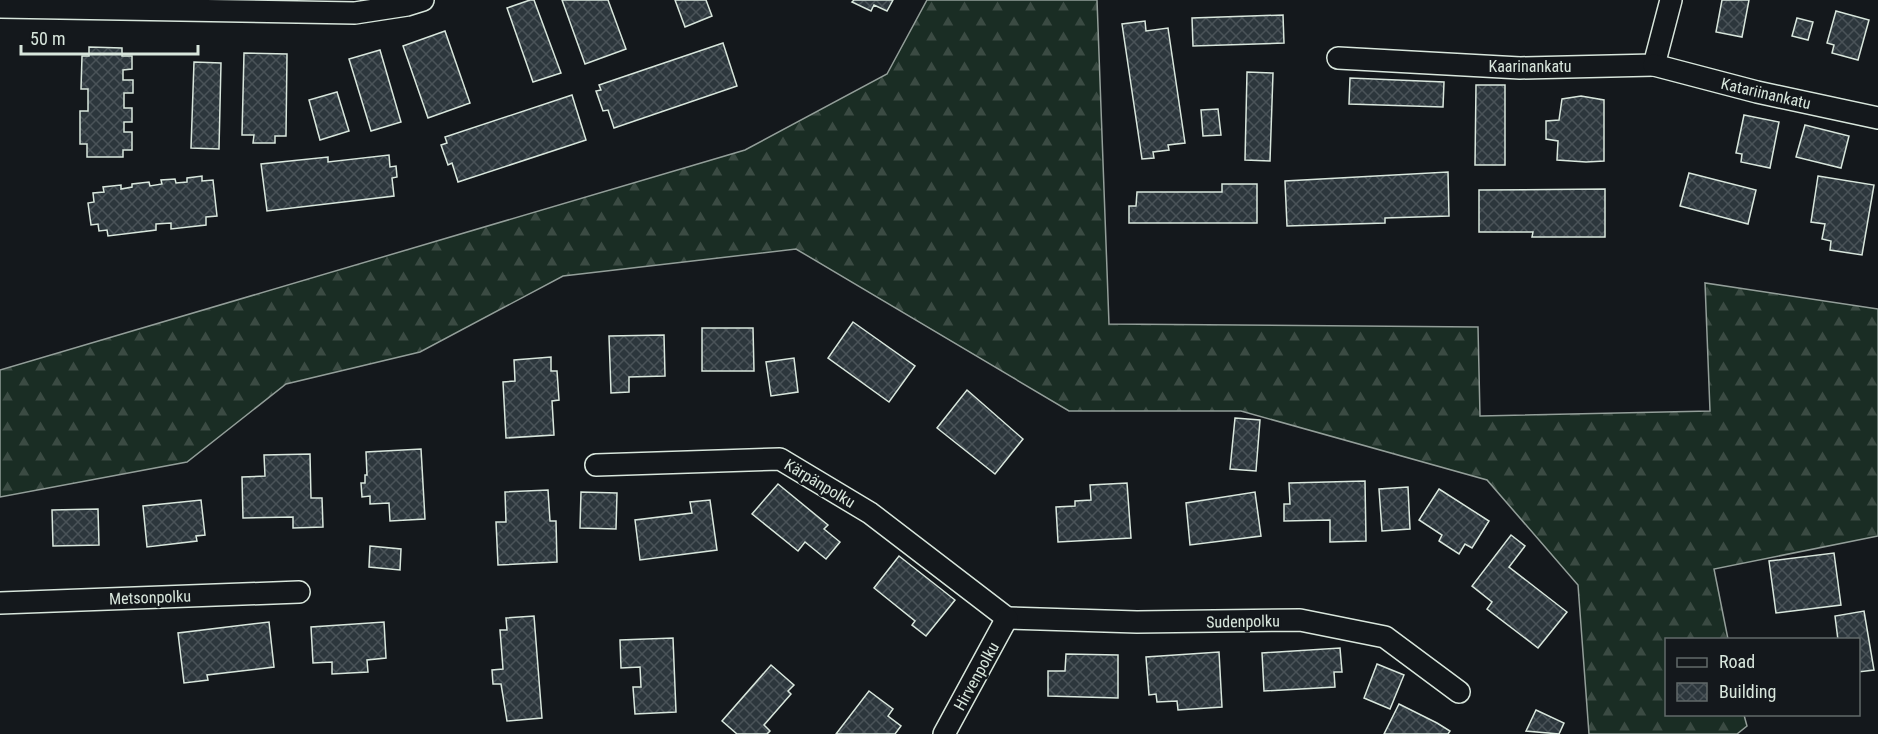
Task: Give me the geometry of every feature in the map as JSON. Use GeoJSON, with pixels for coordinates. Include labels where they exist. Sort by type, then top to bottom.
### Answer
{"type":"FeatureCollection","features":[{"type":"Feature","properties":{"kind":"street"},"geometry":{"type":"LineString","coordinates":[[0,7],[355,13],[407,5],[423,0]]}},
{"type":"Feature","properties":{"kind":"street"},"geometry":{"type":"LineString","coordinates":[[1654,65],[1671,0]]}},
{"type":"Feature","properties":{"kind":"street","name":"Kaarinankatu"},"geometry":{"type":"LineString","coordinates":[[1338,58],[1520,68],[1654,65]]}},
{"type":"Feature","properties":{"kind":"street","name":"Katariinankatu"},"geometry":{"type":"LineString","coordinates":[[1654,65],[1756,92],[1878,118]]}},
{"type":"Feature","properties":{"kind":"street","name":"Kärpänpolku"},"geometry":{"type":"LineString","coordinates":[[596,465],[780,459],[870,513],[1007,618]]}},
{"type":"Feature","properties":{"kind":"street","name":"Metsonpolku"},"geometry":{"type":"LineString","coordinates":[[0,603],[299,592]]}},
{"type":"Feature","properties":{"kind":"street","name":"Sudenpolku"},"geometry":{"type":"LineString","coordinates":[[1007,618],[1137,622],[1300,620],[1385,637],[1459,692]]}},
{"type":"Feature","properties":{"kind":"street","name":"Hirvenpolku"},"geometry":{"type":"LineString","coordinates":[[944,734],[1007,618]]}},
{"type":"Feature","properties":{"kind":"green space"},"geometry":{"type":"Polygon","coordinates":[[[927,0],[1097,0],[1109,324],[1478,327],[1480,416],[1710,411],[1705,283],[1878,309],[1878,536],[1714,569],[1728,638],[1665,638],[1665,716],[1744,716],[1747,726],[1737,734],[1589,734],[1578,585],[1487,480],[1241,411],[1069,411],[796,249],[563,276],[420,352],[286,384],[187,462],[0,497],[0,370],[745,150],[887,74],[927,0]]]}},
{"type":"Feature","properties":{"kind":"building"},"geometry":{"type":"Polygon","coordinates":[[[534,0],[561,73],[533,82],[507,8],[534,0]]]}},
{"type":"Feature","properties":{"kind":"building"},"geometry":{"type":"Polygon","coordinates":[[[562,0],[608,0],[626,49],[585,64],[562,0]]]}},
{"type":"Feature","properties":{"kind":"building"},"geometry":{"type":"Polygon","coordinates":[[[675,0],[706,0],[712,16],[685,27],[675,0]]]}},
{"type":"Feature","properties":{"kind":"building"},"geometry":{"type":"Polygon","coordinates":[[[854,0],[893,0],[887,11],[874,5],[871,11],[852,2],[854,0]]]}},
{"type":"Feature","properties":{"kind":"building"},"geometry":{"type":"Polygon","coordinates":[[[1722,0],[1749,0],[1742,37],[1716,32],[1722,0]]]}},
{"type":"Feature","properties":{"kind":"building"},"geometry":{"type":"Polygon","coordinates":[[[1836,11],[1869,20],[1858,60],[1832,53],[1834,45],[1827,43],[1836,11]]]}},
{"type":"Feature","properties":{"kind":"building"},"geometry":{"type":"Polygon","coordinates":[[[1283,15],[1284,43],[1193,46],[1192,18],[1283,15]]]}},
{"type":"Feature","properties":{"kind":"building"},"geometry":{"type":"Polygon","coordinates":[[[1797,18],[1813,22],[1808,40],[1792,36],[1797,18]]]}},
{"type":"Feature","properties":{"kind":"building"},"geometry":{"type":"Polygon","coordinates":[[[1145,21],[1146,31],[1168,28],[1185,143],[1168,145],[1169,150],[1153,152],[1154,158],[1142,159],[1122,24],[1145,21]]]}},
{"type":"Feature","properties":{"kind":"building"},"geometry":{"type":"Polygon","coordinates":[[[445,31],[470,103],[428,118],[403,46],[445,31]]]}},
{"type":"Feature","properties":{"kind":"building"},"geometry":{"type":"Polygon","coordinates":[[[723,43],[737,86],[614,128],[608,110],[603,111],[596,91],[601,90],[599,85],[723,43]]]}},
{"type":"Feature","properties":{"kind":"building"},"geometry":{"type":"Polygon","coordinates":[[[89,47],[122,48],[122,56],[132,56],[132,69],[123,70],[123,80],[133,80],[133,93],[124,93],[124,108],[132,108],[132,122],[124,122],[124,132],[132,132],[132,150],[123,150],[123,157],[87,157],[87,144],[80,144],[80,111],[88,111],[88,89],[81,89],[82,56],[89,56],[89,47]]]}},
{"type":"Feature","properties":{"kind":"building"},"geometry":{"type":"Polygon","coordinates":[[[380,50],[401,122],[371,131],[349,59],[380,50]]]}},
{"type":"Feature","properties":{"kind":"building"},"geometry":{"type":"Polygon","coordinates":[[[244,53],[287,54],[286,136],[275,136],[275,143],[253,143],[254,135],[242,135],[244,53]]]}},
{"type":"Feature","properties":{"kind":"building"},"geometry":{"type":"Polygon","coordinates":[[[194,62],[221,63],[219,149],[191,148],[194,62]]]}},
{"type":"Feature","properties":{"kind":"building"},"geometry":{"type":"Polygon","coordinates":[[[1247,72],[1273,73],[1270,161],[1245,160],[1247,72]]]}},
{"type":"Feature","properties":{"kind":"building"},"geometry":{"type":"Polygon","coordinates":[[[1350,78],[1444,82],[1443,107],[1349,104],[1350,78]]]}},
{"type":"Feature","properties":{"kind":"building"},"geometry":{"type":"Polygon","coordinates":[[[1476,85],[1505,85],[1505,165],[1475,165],[1476,85]]]}},
{"type":"Feature","properties":{"kind":"building"},"geometry":{"type":"Polygon","coordinates":[[[337,92],[349,131],[320,140],[309,100],[337,92]]]}},
{"type":"Feature","properties":{"kind":"building"},"geometry":{"type":"Polygon","coordinates":[[[572,95],[586,140],[458,182],[452,163],[448,165],[441,145],[447,143],[445,137],[572,95]]]}},
{"type":"Feature","properties":{"kind":"building"},"geometry":{"type":"Polygon","coordinates":[[[1581,96],[1604,100],[1604,161],[1557,160],[1558,141],[1546,139],[1546,121],[1559,120],[1562,99],[1581,96]]]}},
{"type":"Feature","properties":{"kind":"building"},"geometry":{"type":"Polygon","coordinates":[[[1218,109],[1221,135],[1203,136],[1201,110],[1218,109]]]}},
{"type":"Feature","properties":{"kind":"building"},"geometry":{"type":"Polygon","coordinates":[[[1744,115],[1779,122],[1770,168],[1741,162],[1742,154],[1736,153],[1744,115]]]}},
{"type":"Feature","properties":{"kind":"building"},"geometry":{"type":"Polygon","coordinates":[[[1805,125],[1849,136],[1841,168],[1796,157],[1805,125]]]}},
{"type":"Feature","properties":{"kind":"building"},"geometry":{"type":"Polygon","coordinates":[[[389,155],[390,167],[396,166],[397,177],[392,178],[394,196],[267,211],[261,164],[328,157],[328,162],[389,155]]]}},
{"type":"Feature","properties":{"kind":"building"},"geometry":{"type":"Polygon","coordinates":[[[1448,172],[1449,216],[1385,218],[1385,223],[1287,226],[1285,181],[1448,172]]]}},
{"type":"Feature","properties":{"kind":"building"},"geometry":{"type":"Polygon","coordinates":[[[1689,173],[1756,190],[1748,224],[1680,206],[1689,173]]]}},
{"type":"Feature","properties":{"kind":"building"},"geometry":{"type":"Polygon","coordinates":[[[202,176],[202,181],[213,180],[217,216],[206,217],[206,225],[171,229],[171,223],[156,224],[156,230],[108,236],[107,230],[99,231],[98,224],[91,225],[88,203],[94,202],[93,193],[104,192],[103,187],[121,185],[121,189],[132,187],[132,184],[149,182],[150,186],[162,184],[161,180],[175,179],[176,183],[187,182],[187,178],[202,176]]]}},
{"type":"Feature","properties":{"kind":"building"},"geometry":{"type":"Polygon","coordinates":[[[1818,176],[1874,185],[1862,255],[1830,250],[1831,241],[1822,239],[1825,224],[1811,222],[1818,176]]]}},
{"type":"Feature","properties":{"kind":"building"},"geometry":{"type":"Polygon","coordinates":[[[1222,184],[1257,184],[1257,223],[1129,223],[1129,206],[1136,206],[1137,192],[1222,192],[1222,184]]]}},
{"type":"Feature","properties":{"kind":"building"},"geometry":{"type":"Polygon","coordinates":[[[1605,189],[1605,237],[1532,237],[1533,232],[1479,232],[1479,190],[1605,189]]]}},
{"type":"Feature","properties":{"kind":"building"},"geometry":{"type":"Polygon","coordinates":[[[853,322],[915,366],[889,402],[828,358],[853,322]]]}},
{"type":"Feature","properties":{"kind":"building"},"geometry":{"type":"Polygon","coordinates":[[[702,328],[753,328],[754,371],[702,371],[702,328]]]}},
{"type":"Feature","properties":{"kind":"building"},"geometry":{"type":"Polygon","coordinates":[[[664,335],[665,376],[629,377],[629,392],[611,393],[609,336],[664,335]]]}},
{"type":"Feature","properties":{"kind":"building"},"geometry":{"type":"Polygon","coordinates":[[[551,357],[551,371],[557,371],[559,400],[552,401],[554,435],[506,438],[503,382],[515,381],[514,360],[551,357]]]}},
{"type":"Feature","properties":{"kind":"building"},"geometry":{"type":"Polygon","coordinates":[[[794,358],[798,392],[771,396],[766,362],[794,358]]]}},
{"type":"Feature","properties":{"kind":"building"},"geometry":{"type":"Polygon","coordinates":[[[967,390],[1023,439],[995,474],[937,428],[967,390]]]}},
{"type":"Feature","properties":{"kind":"building"},"geometry":{"type":"Polygon","coordinates":[[[1235,418],[1260,420],[1256,471],[1230,469],[1235,418]]]}},
{"type":"Feature","properties":{"kind":"building"},"geometry":{"type":"Polygon","coordinates":[[[421,449],[425,519],[390,521],[389,503],[370,504],[370,496],[362,497],[361,483],[365,483],[365,475],[367,475],[366,452],[421,449]]]}},
{"type":"Feature","properties":{"kind":"building"},"geometry":{"type":"Polygon","coordinates":[[[310,454],[311,498],[322,498],[323,527],[293,528],[293,517],[243,518],[242,477],[265,476],[264,455],[310,454]]]}},
{"type":"Feature","properties":{"kind":"building"},"geometry":{"type":"Polygon","coordinates":[[[1365,481],[1366,541],[1330,542],[1330,520],[1284,521],[1284,504],[1290,504],[1289,483],[1365,481]]]}},
{"type":"Feature","properties":{"kind":"building"},"geometry":{"type":"Polygon","coordinates":[[[1127,483],[1131,538],[1058,542],[1056,507],[1075,506],[1075,501],[1091,500],[1090,485],[1127,483]]]}},
{"type":"Feature","properties":{"kind":"building"},"geometry":{"type":"Polygon","coordinates":[[[778,484],[828,525],[824,529],[840,542],[826,559],[805,542],[798,551],[752,514],[778,484]]]}},
{"type":"Feature","properties":{"kind":"building"},"geometry":{"type":"Polygon","coordinates":[[[1408,487],[1410,529],[1382,531],[1379,489],[1408,487]]]}},
{"type":"Feature","properties":{"kind":"building"},"geometry":{"type":"Polygon","coordinates":[[[1439,489],[1489,521],[1472,548],[1465,544],[1459,554],[1439,541],[1442,535],[1419,520],[1439,489]]]}},
{"type":"Feature","properties":{"kind":"building"},"geometry":{"type":"Polygon","coordinates":[[[548,490],[550,521],[556,521],[557,562],[498,565],[496,522],[506,522],[505,492],[548,490]]]}},
{"type":"Feature","properties":{"kind":"building"},"geometry":{"type":"Polygon","coordinates":[[[581,492],[617,493],[616,529],[580,528],[581,492]]]}},
{"type":"Feature","properties":{"kind":"building"},"geometry":{"type":"Polygon","coordinates":[[[1255,492],[1261,536],[1190,545],[1186,503],[1255,492]]]}},
{"type":"Feature","properties":{"kind":"building"},"geometry":{"type":"Polygon","coordinates":[[[201,500],[205,535],[196,536],[197,541],[147,547],[143,506],[201,500]]]}},
{"type":"Feature","properties":{"kind":"building"},"geometry":{"type":"Polygon","coordinates":[[[710,500],[717,550],[640,560],[635,520],[692,513],[690,502],[710,500]]]}},
{"type":"Feature","properties":{"kind":"building"},"geometry":{"type":"Polygon","coordinates":[[[98,509],[99,545],[53,546],[52,510],[98,509]]]}},
{"type":"Feature","properties":{"kind":"building"},"geometry":{"type":"Polygon","coordinates":[[[1511,535],[1525,546],[1509,567],[1567,612],[1538,648],[1487,609],[1492,602],[1472,586],[1511,535]]]}},
{"type":"Feature","properties":{"kind":"building"},"geometry":{"type":"Polygon","coordinates":[[[370,546],[401,549],[400,570],[369,567],[370,546]]]}},
{"type":"Feature","properties":{"kind":"building"},"geometry":{"type":"Polygon","coordinates":[[[1834,553],[1841,605],[1776,613],[1769,561],[1834,553]]]}},
{"type":"Feature","properties":{"kind":"building"},"geometry":{"type":"Polygon","coordinates":[[[899,556],[955,600],[926,636],[912,625],[915,621],[874,588],[899,556]]]}},
{"type":"Feature","properties":{"kind":"building"},"geometry":{"type":"Polygon","coordinates":[[[1864,611],[1874,670],[1860,672],[1860,638],[1838,638],[1835,616],[1864,611]]]}},
{"type":"Feature","properties":{"kind":"building"},"geometry":{"type":"Polygon","coordinates":[[[534,616],[542,718],[507,721],[501,684],[493,684],[492,670],[503,669],[500,630],[507,630],[506,618],[534,616]]]}},
{"type":"Feature","properties":{"kind":"building"},"geometry":{"type":"Polygon","coordinates":[[[269,622],[274,667],[207,675],[208,680],[184,683],[178,633],[269,622]]]}},
{"type":"Feature","properties":{"kind":"building"},"geometry":{"type":"Polygon","coordinates":[[[384,622],[386,658],[367,660],[368,672],[332,674],[332,662],[313,663],[311,627],[384,622]]]}},
{"type":"Feature","properties":{"kind":"building"},"geometry":{"type":"Polygon","coordinates":[[[673,638],[676,712],[635,714],[633,687],[641,687],[640,667],[621,668],[620,640],[673,638]]]}},
{"type":"Feature","properties":{"kind":"building"},"geometry":{"type":"Polygon","coordinates":[[[1340,648],[1342,672],[1334,672],[1335,687],[1264,691],[1262,653],[1340,648]]]}},
{"type":"Feature","properties":{"kind":"building"},"geometry":{"type":"Polygon","coordinates":[[[1219,652],[1222,707],[1178,710],[1177,701],[1157,702],[1156,694],[1149,695],[1146,657],[1219,652]]]}},
{"type":"Feature","properties":{"kind":"building"},"geometry":{"type":"Polygon","coordinates":[[[1066,654],[1118,655],[1118,698],[1048,696],[1048,671],[1065,671],[1066,654]]]}},
{"type":"Feature","properties":{"kind":"building"},"geometry":{"type":"Polygon","coordinates":[[[1377,664],[1404,675],[1390,709],[1364,698],[1377,664]]]}},
{"type":"Feature","properties":{"kind":"building"},"geometry":{"type":"Polygon","coordinates":[[[771,665],[794,685],[788,691],[791,694],[764,725],[770,731],[767,734],[737,734],[722,721],[771,665]]]}},
{"type":"Feature","properties":{"kind":"building"},"geometry":{"type":"Polygon","coordinates":[[[869,691],[893,709],[888,716],[901,726],[895,734],[836,734],[869,691]]]}},
{"type":"Feature","properties":{"kind":"building"},"geometry":{"type":"Polygon","coordinates":[[[1399,704],[1450,731],[1448,734],[1384,734],[1399,704]]]}},
{"type":"Feature","properties":{"kind":"building"},"geometry":{"type":"Polygon","coordinates":[[[1536,710],[1564,723],[1559,734],[1526,731],[1536,710]]]}}]}
